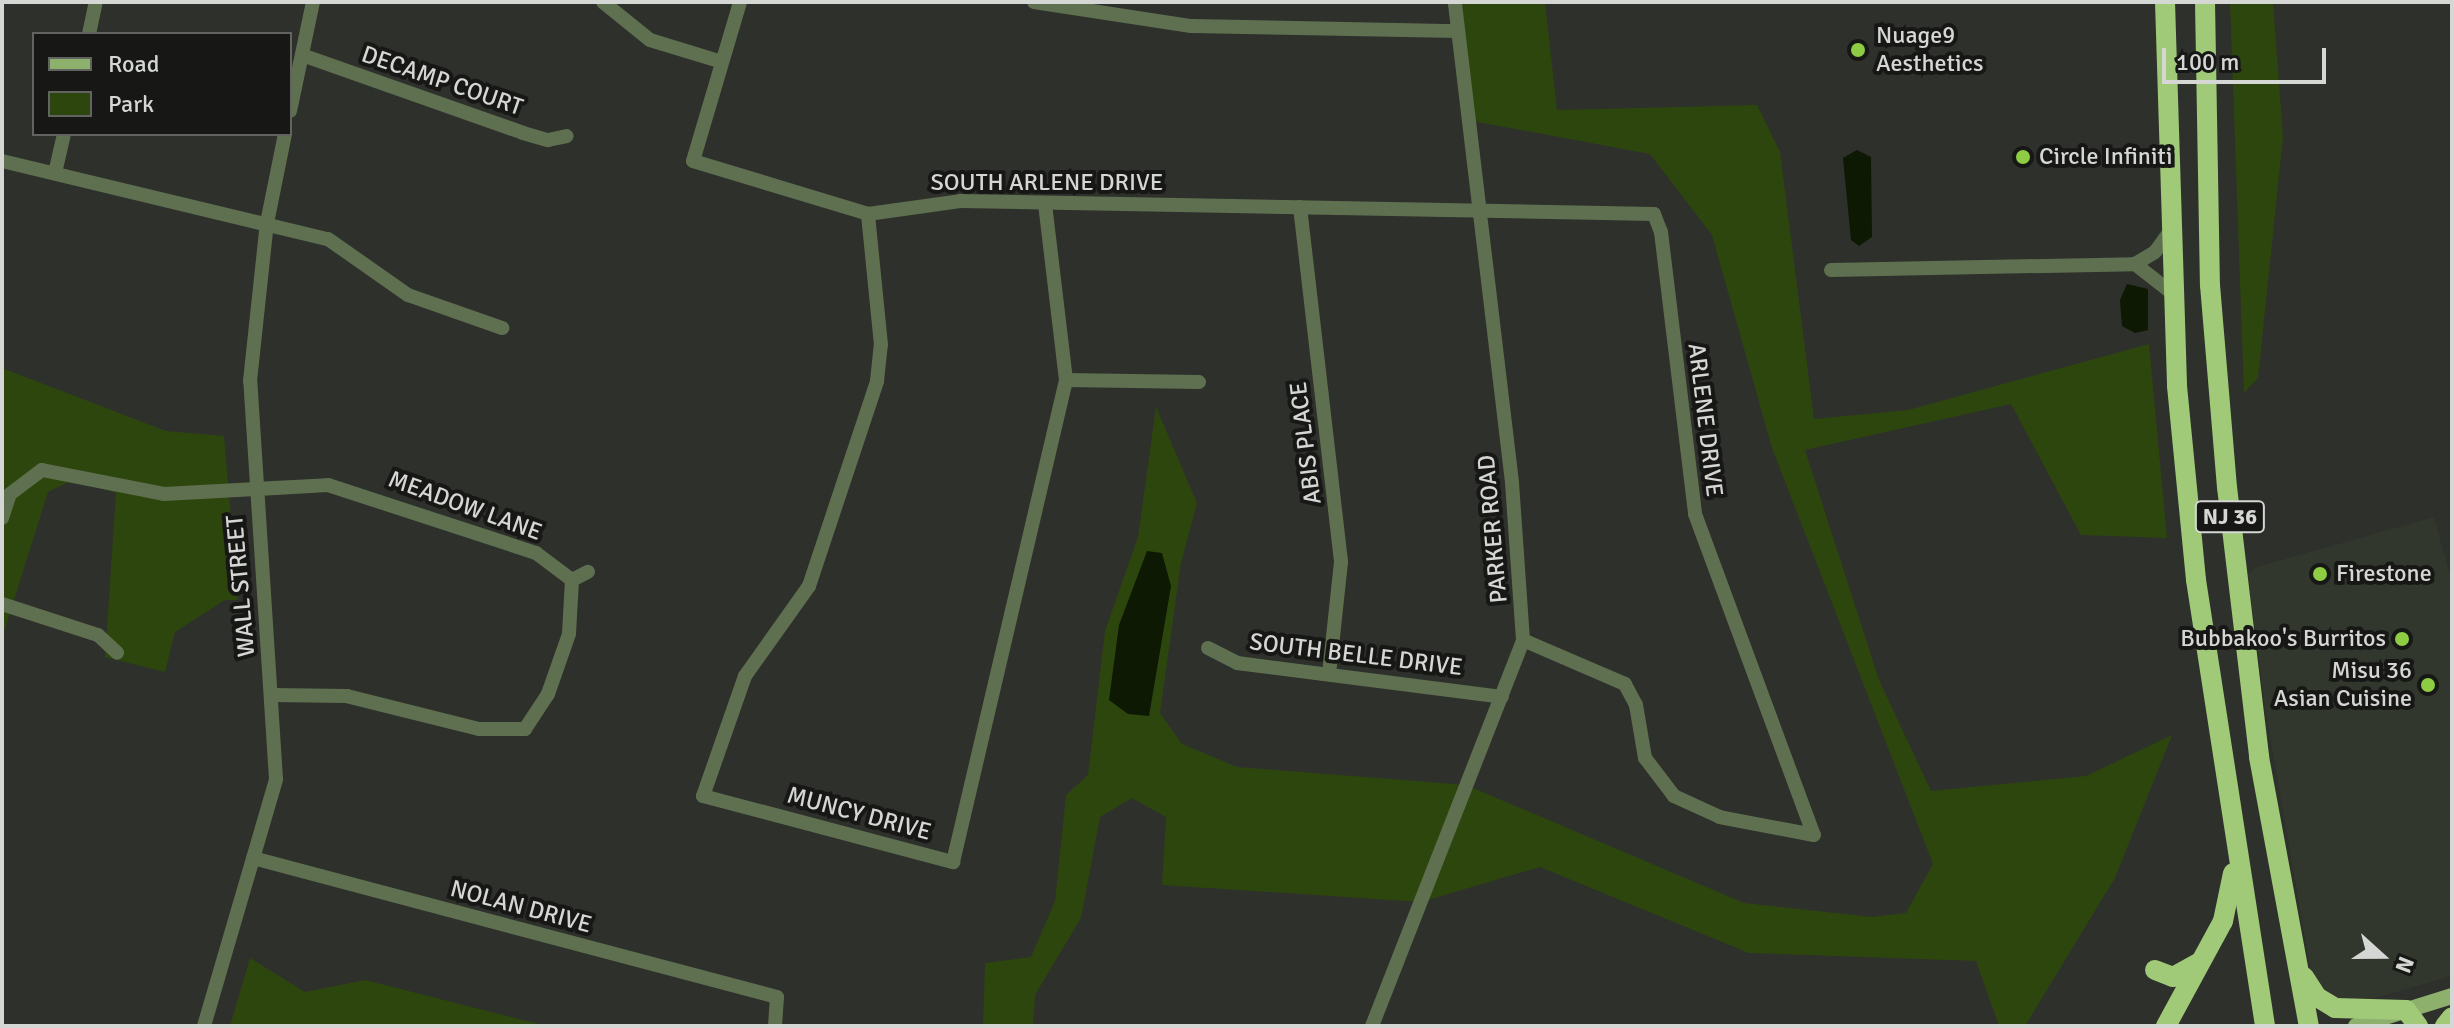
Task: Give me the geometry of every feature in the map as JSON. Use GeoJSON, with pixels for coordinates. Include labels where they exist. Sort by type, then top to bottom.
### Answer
{"type":"FeatureCollection","features":[{"type":"Feature","properties":{"kind":"highway","name":"NJ 36"},"geometry":{"type":"LineString","coordinates":[[2165,2],[2172,293],[2196,580],[2235,857],[2265,1026]]}},
{"type":"Feature","properties":{"kind":"highway","name":"NJ 36"},"geometry":{"type":"LineString","coordinates":[[2205,2],[2209,270],[2219,415],[2259,757],[2309,1026]]}},
{"type":"Feature","properties":{"kind":"highway"},"geometry":{"type":"LineString","coordinates":[[2166,1026],[2223,921],[2235,857]]}},
{"type":"Feature","properties":{"kind":"highway"},"geometry":{"type":"LineString","coordinates":[[2155,970],[2173,977],[2203,960]]}},
{"type":"Feature","properties":{"kind":"highway"},"geometry":{"type":"LineString","coordinates":[[2300,970],[2317,997],[2335,1008],[2412,1018]]}},
{"type":"Feature","properties":{"kind":"highway"},"geometry":{"type":"LineString","coordinates":[[2445,1026],[2452,1017]]}},
{"type":"Feature","properties":{"kind":"main road"},"geometry":{"type":"LineString","coordinates":[[2356,1026],[2412,1018],[2452,996]]}},
{"type":"Feature","properties":{"kind":"street"},"geometry":{"type":"LineString","coordinates":[[89,32],[96,2]]}},
{"type":"Feature","properties":{"kind":"street"},"geometry":{"type":"LineString","coordinates":[[292,102],[313,2]]}},
{"type":"Feature","properties":{"kind":"street"},"geometry":{"type":"LineString","coordinates":[[603,2],[650,40],[722,62]]}},
{"type":"Feature","properties":{"kind":"street","name":"SOUTH ARLENE DRIVE"},"geometry":{"type":"LineString","coordinates":[[740,2],[687,165],[868,214],[960,201],[1480,211]]}},
{"type":"Feature","properties":{"kind":"street"},"geometry":{"type":"LineString","coordinates":[[1034,2],[1191,26],[1458,31]]}},
{"type":"Feature","properties":{"kind":"street","name":"PARKER ROAD"},"geometry":{"type":"LineString","coordinates":[[1372,1026],[1523,640],[1522,578],[1455,2]]}},
{"type":"Feature","properties":{"kind":"street","name":"DECAMP COURT"},"geometry":{"type":"LineString","coordinates":[[302,55],[523,133],[548,140],[567,136]]}},
{"type":"Feature","properties":{"kind":"street"},"geometry":{"type":"LineString","coordinates":[[55,173],[64,136]]}},
{"type":"Feature","properties":{"kind":"street","name":"WALL STREET"},"geometry":{"type":"LineString","coordinates":[[204,1026],[276,779],[256,486],[251,353],[267,223],[285,136]]}},
{"type":"Feature","properties":{"kind":"street"},"geometry":{"type":"LineString","coordinates":[[2,161],[328,239],[408,295],[502,328]]}},
{"type":"Feature","properties":{"kind":"street","name":"MUNCY DRIVE"},"geometry":{"type":"LineString","coordinates":[[868,214],[881,345],[877,381],[809,586],[745,676],[697,800],[953,862],[1066,380],[1045,203]]}},
{"type":"Feature","properties":{"kind":"street","name":"ABIS PLACE"},"geometry":{"type":"LineString","coordinates":[[1300,207],[1341,562],[1329,674]]}},
{"type":"Feature","properties":{"kind":"street","name":"ARLENE DRIVE"},"geometry":{"type":"LineString","coordinates":[[1480,211],[1639,211],[1659,220],[1695,514],[1814,835],[1720,817],[1674,796],[1645,758],[1636,705],[1625,684],[1523,640]]}},
{"type":"Feature","properties":{"kind":"street"},"geometry":{"type":"LineString","coordinates":[[1831,270],[2135,264],[2155,252],[2169,233]]}},
{"type":"Feature","properties":{"kind":"street"},"geometry":{"type":"LineString","coordinates":[[2135,264],[2172,293]]}},
{"type":"Feature","properties":{"kind":"street"},"geometry":{"type":"LineString","coordinates":[[1066,380],[1199,382]]}},
{"type":"Feature","properties":{"kind":"street","name":"MEADOW LANE"},"geometry":{"type":"LineString","coordinates":[[2,518],[10,494],[42,470],[164,494],[313,483],[359,492],[536,553],[572,580]]}},
{"type":"Feature","properties":{"kind":"street"},"geometry":{"type":"LineString","coordinates":[[272,695],[347,696],[479,729],[528,735],[548,694],[569,634],[572,580],[588,572]]}},
{"type":"Feature","properties":{"kind":"street"},"geometry":{"type":"LineString","coordinates":[[2,604],[98,635],[117,653]]}},
{"type":"Feature","properties":{"kind":"street","name":"SOUTH BELLE DRIVE"},"geometry":{"type":"LineString","coordinates":[[1208,648],[1237,663],[1502,697]]}},
{"type":"Feature","properties":{"kind":"street","name":"NOLAN DRIVE"},"geometry":{"type":"LineString","coordinates":[[253,858],[777,997],[775,1026]]}},
{"type":"Feature","properties":{"kind":"street"},"geometry":{"type":"LineString","coordinates":[[953,862],[961,876]]}},
{"type":"Feature","properties":{"kind":"shaded area"},"geometry":{"type":"Polygon","coordinates":[[[1857,150],[1871,157],[1872,237],[1859,246],[1851,240],[1843,158],[1857,150]]]}},
{"type":"Feature","properties":{"kind":"shaded area"},"geometry":{"type":"Polygon","coordinates":[[[2127,284],[2148,289],[2148,330],[2135,333],[2122,326],[2120,300],[2127,284]]]}},
{"type":"Feature","properties":{"kind":"shaded area"},"geometry":{"type":"Polygon","coordinates":[[[2434,517],[2452,583],[2452,976],[2361,1002],[2324,997],[2311,973],[2265,707],[2248,574],[2257,567],[2434,517]]]}},
{"type":"Feature","properties":{"kind":"shaded area"},"geometry":{"type":"Polygon","coordinates":[[[1147,551],[1162,553],[1171,586],[1149,716],[1128,714],[1109,700],[1119,625],[1147,551]]]}},
{"type":"Feature","properties":{"kind":"green space"},"geometry":{"type":"Polygon","coordinates":[[[1448,2],[1545,2],[1557,110],[1757,105],[1780,152],[1814,419],[1908,410],[2149,344],[2167,538],[2081,535],[2011,404],[1805,450],[1879,680],[1931,791],[2086,776],[2172,735],[2115,878],[2025,1026],[1999,1026],[1976,961],[1749,953],[1540,867],[1421,902],[1162,885],[1166,817],[1132,798],[1100,817],[1081,918],[1035,995],[1033,1026],[983,1026],[985,963],[1031,957],[1055,901],[1066,795],[1088,775],[1105,631],[1138,537],[1156,407],[1197,503],[1181,563],[1160,713],[1182,744],[1237,767],[1466,785],[1744,903],[1872,917],[1906,913],[1933,864],[1772,448],[1712,235],[1650,154],[1462,119],[1448,2]]]}},
{"type":"Feature","properties":{"kind":"green space"},"geometry":{"type":"Polygon","coordinates":[[[2230,2],[2273,2],[2283,137],[2258,378],[2244,393],[2230,2]]]}},
{"type":"Feature","properties":{"kind":"green space"},"geometry":{"type":"Polygon","coordinates":[[[2,368],[166,431],[224,436],[238,600],[225,600],[175,632],[165,672],[105,657],[116,493],[73,480],[48,492],[2,638],[2,368]]]}},
{"type":"Feature","properties":{"kind":"green space"},"geometry":{"type":"Polygon","coordinates":[[[250,958],[305,992],[365,980],[547,1026],[230,1026],[250,958]]]}},
{"type":"Feature","properties":{"kind":"place","name":"Nuage9 Aesthetics"},"geometry":{"type":"Point","coordinates":[1858,50]}},
{"type":"Feature","properties":{"kind":"place","name":"Circle Infiniti"},"geometry":{"type":"Point","coordinates":[2023,157]}},
{"type":"Feature","properties":{"kind":"place","name":"Firestone"},"geometry":{"type":"Point","coordinates":[2320,574]}},
{"type":"Feature","properties":{"kind":"place","name":"Bubbakoo's Burritos"},"geometry":{"type":"Point","coordinates":[2402,639]}},
{"type":"Feature","properties":{"kind":"place","name":"Misu 36 Asian Cuisine"},"geometry":{"type":"Point","coordinates":[2428,685]}}]}
